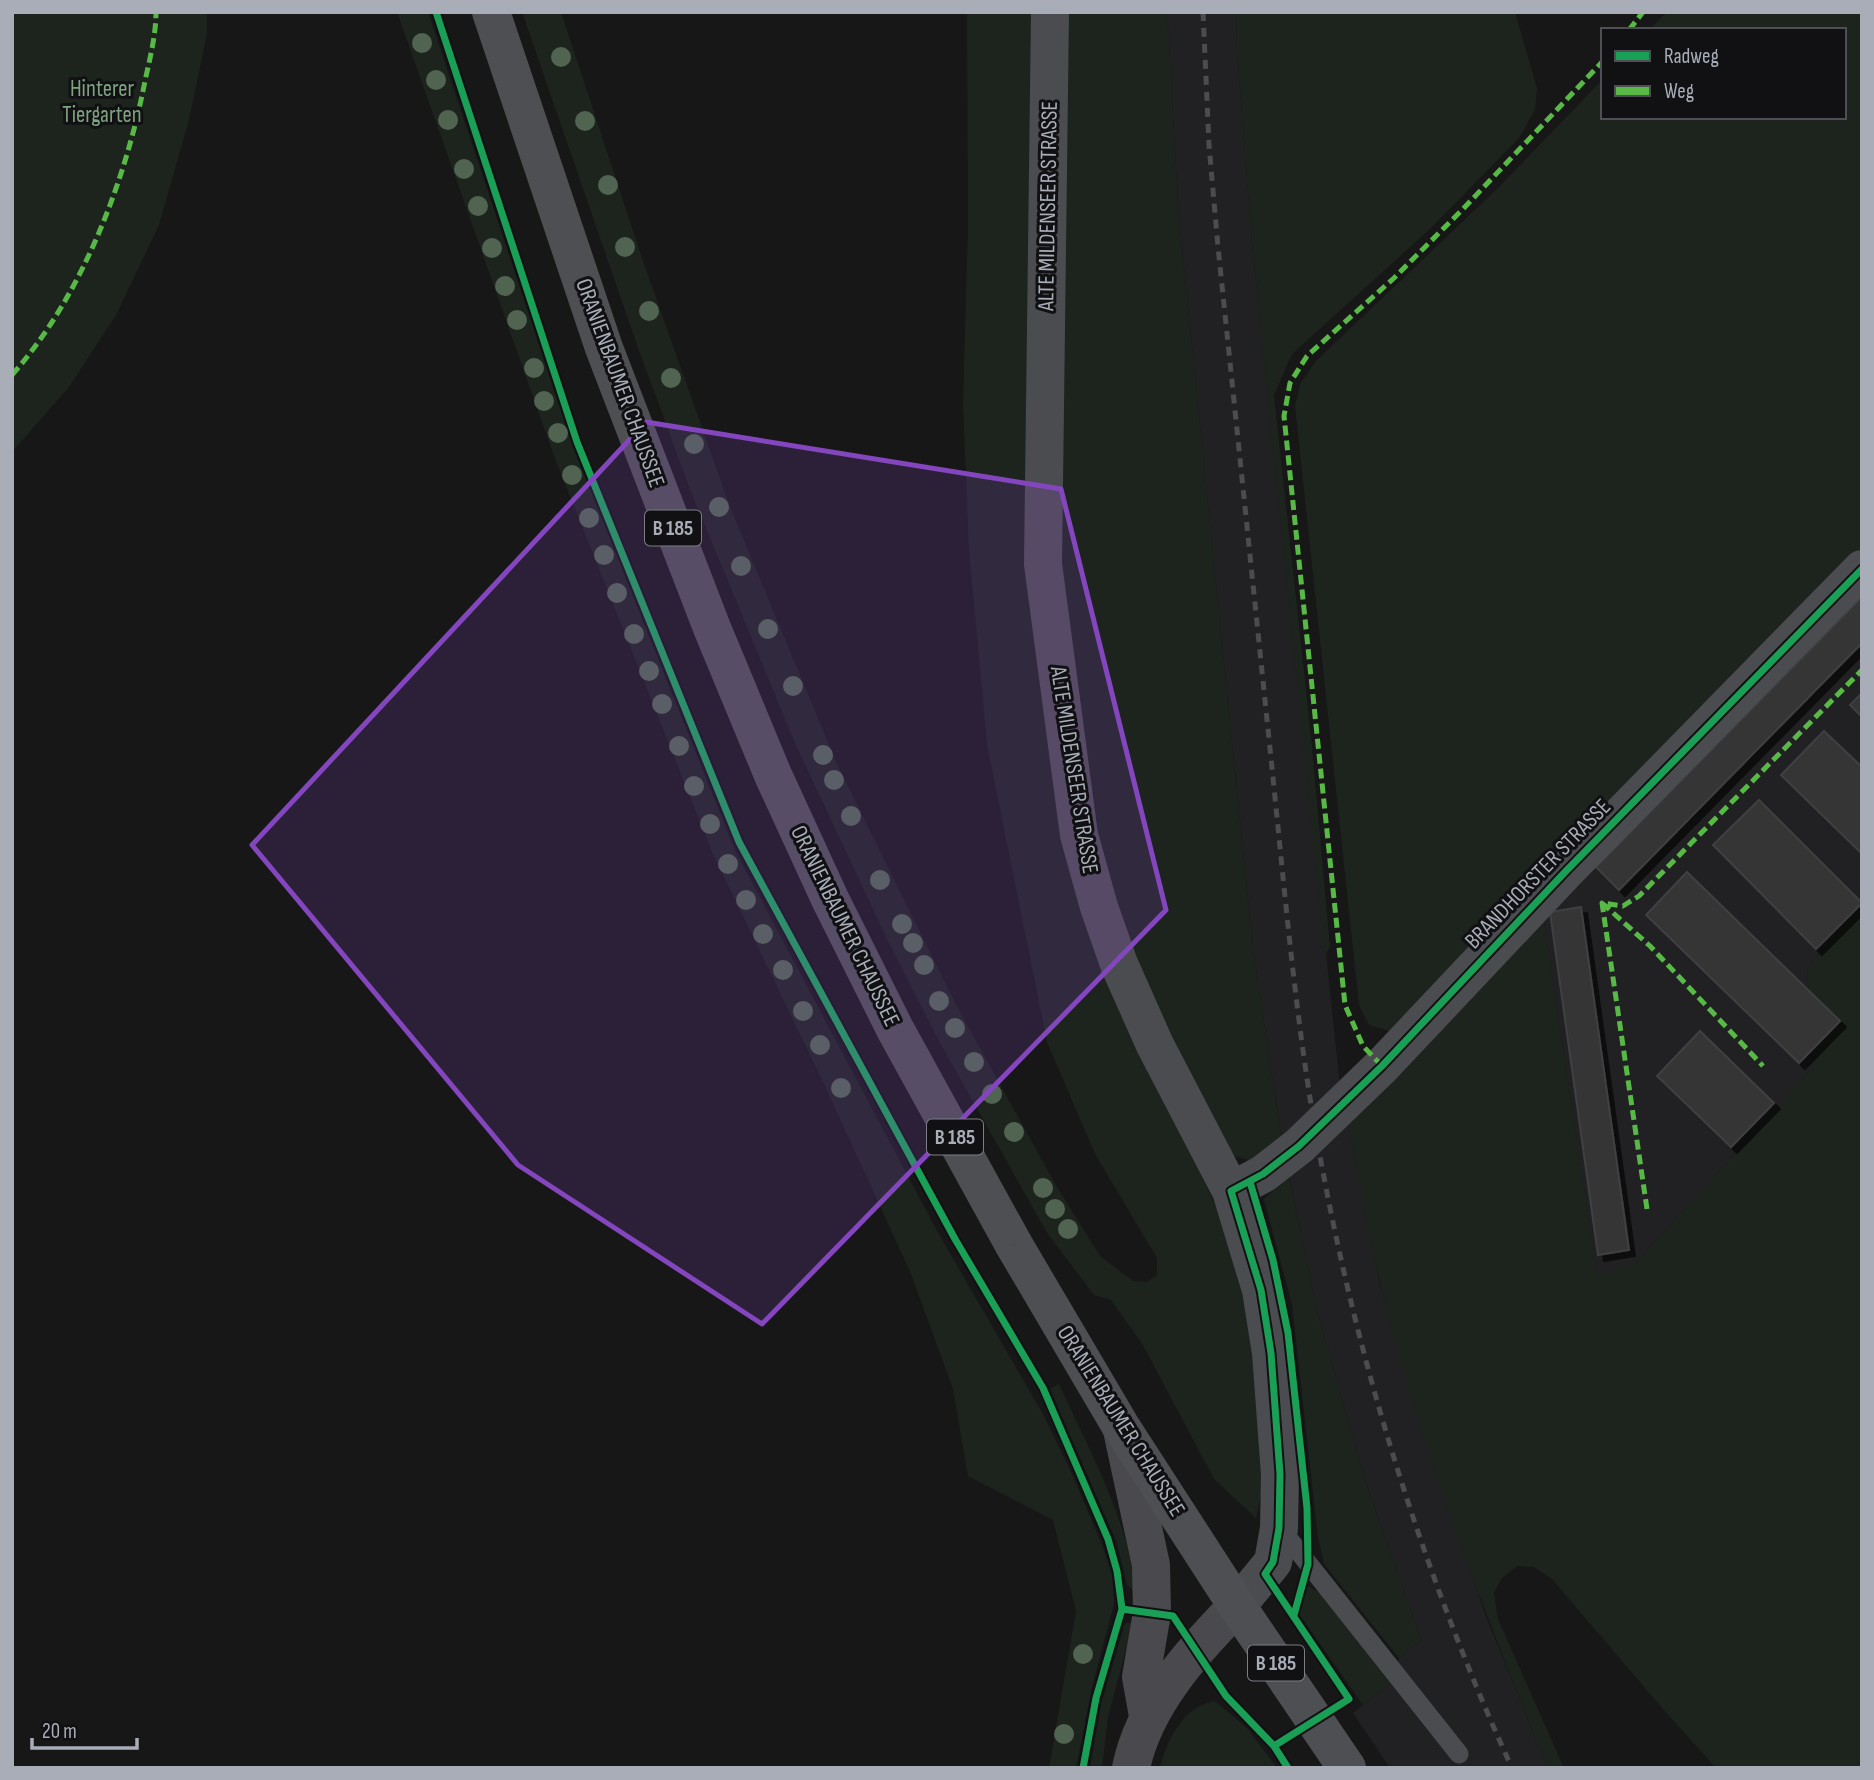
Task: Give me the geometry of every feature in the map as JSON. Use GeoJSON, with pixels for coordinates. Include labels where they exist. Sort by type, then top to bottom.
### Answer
{"type":"FeatureCollection","features":[{"type":"Feature","properties":{"kind":"main road","name":"ORANIENBAUMER CHAUSSEE"},"geometry":{"type":"LineString","coordinates":[[491,12],[604,348],[712,628],[773,775],[830,899],[895,1029],[1014,1245],[1120,1425],[1347,1768]]}},
{"type":"Feature","properties":{"kind":"street","name":"ALTE MILDENSEER STRASSE"},"geometry":{"type":"LineString","coordinates":[[1051,12],[1043,564],[1079,835],[1098,907],[1154,1045],[1231,1191],[1261,1290],[1271,1353],[1280,1474],[1279,1528],[1273,1562],[1237,1605]]}},
{"type":"Feature","properties":{"kind":"street","name":"BRANDHORSTER STRASSE"},"geometry":{"type":"LineString","coordinates":[[1231,1191],[1263,1174],[1299,1146],[1382,1066],[1566,871],[1862,569]]}},
{"type":"Feature","properties":{"kind":"street"},"geometry":{"type":"LineString","coordinates":[[1120,1425],[1151,1565],[1152,1613],[1141,1677],[1148,1716]]}},
{"type":"Feature","properties":{"kind":"street"},"geometry":{"type":"LineString","coordinates":[[1131,1768],[1135,1749],[1148,1716],[1181,1670],[1237,1605]]}},
{"type":"Feature","properties":{"kind":"lane"},"geometry":{"type":"LineString","coordinates":[[1279,1528],[1459,1754]]}},
{"type":"Feature","properties":{"kind":"highlighted area"},"geometry":{"type":"Polygon","coordinates":[[[646,422],[1061,489],[1166,910],[762,1324],[518,1165],[252,845],[646,422]]]}},
{"type":"Feature","properties":{"kind":"shaded area"},"geometry":{"type":"Polygon","coordinates":[[[1167,12],[1236,12],[1252,243],[1339,1077],[1380,1285],[1485,1614],[1548,1768],[1390,1768],[1353,1713],[1391,1683],[1399,1658],[1421,1640],[1366,1483],[1317,1311],[1282,1142],[1253,949],[1179,218],[1167,12]]]}},
{"type":"Feature","properties":{"kind":"shaded area"},"geometry":{"type":"Polygon","coordinates":[[[1862,592],[1862,903],[1807,969],[1815,1065],[1634,1265],[1597,1274],[1543,915],[1862,592]]]}},
{"type":"Feature","properties":{"kind":"green space","name":"Hinterer Tiergarten"},"geometry":{"type":"Polygon","coordinates":[[[12,12],[207,12],[207,34],[189,120],[159,225],[116,315],[69,387],[12,452],[12,12]]]}},
{"type":"Feature","properties":{"kind":"green space"},"geometry":{"type":"Polygon","coordinates":[[[397,12],[428,12],[572,444],[735,851],[936,1229],[1044,1416],[1102,1545],[1112,1575],[1114,1604],[1092,1687],[1076,1768],[1049,1768],[1076,1611],[1053,1520],[968,1476],[953,1389],[911,1274],[827,1090],[713,854],[554,456],[397,12]]]}},
{"type":"Feature","properties":{"kind":"green space"},"geometry":{"type":"Polygon","coordinates":[[[522,12],[561,12],[642,258],[730,507],[837,764],[955,1003],[1057,1187],[1100,1256],[1133,1281],[1147,1282],[1157,1275],[1157,1258],[1095,1154],[1047,1042],[987,744],[969,550],[963,405],[968,226],[967,12],[1167,12],[1179,218],[1253,949],[1282,1142],[1257,1162],[1234,1156],[1160,1081],[1229,1236],[1252,1330],[1264,1481],[1256,1518],[1214,1479],[1143,1345],[1111,1300],[1094,1295],[1047,1233],[938,1039],[888,941],[795,743],[690,489],[638,348],[522,12]]]}},
{"type":"Feature","properties":{"kind":"green space"},"geometry":{"type":"Polygon","coordinates":[[[1236,12],[1515,12],[1537,88],[1535,110],[1519,138],[1430,229],[1292,354],[1274,395],[1311,736],[1330,947],[1325,955],[1252,243],[1236,12]]]}},
{"type":"Feature","properties":{"kind":"green space"},"geometry":{"type":"Polygon","coordinates":[[[1667,12],[1862,12],[1862,547],[1389,1031],[1369,1025],[1359,1005],[1295,406],[1300,384],[1316,361],[1497,189],[1601,81],[1601,119],[1846,119],[1846,28],[1651,28],[1667,12]]]}},
{"type":"Feature","properties":{"kind":"green space"},"geometry":{"type":"Polygon","coordinates":[[[1862,903],[1862,1768],[1716,1768],[1552,1579],[1534,1567],[1517,1566],[1502,1578],[1494,1593],[1498,1619],[1564,1768],[1548,1768],[1477,1590],[1415,1409],[1376,1265],[1347,1119],[1543,915],[1597,1273],[1634,1265],[1815,1065],[1807,969],[1862,903]]]}},
{"type":"Feature","properties":{"kind":"green space"},"geometry":{"type":"Polygon","coordinates":[[[1289,1177],[1317,1311],[1366,1483],[1421,1640],[1399,1658],[1324,1564],[1318,1537],[1292,1304],[1264,1199],[1289,1177]]]}},
{"type":"Feature","properties":{"kind":"green space"},"geometry":{"type":"Polygon","coordinates":[[[1059,1384],[1117,1513],[1132,1566],[1135,1592],[1127,1585],[1117,1543],[1050,1389],[1059,1384]]]}},
{"type":"Feature","properties":{"kind":"green space"},"geometry":{"type":"Polygon","coordinates":[[[1308,1586],[1319,1592],[1391,1683],[1363,1705],[1299,1614],[1308,1586]]]}},
{"type":"Feature","properties":{"kind":"green space"},"geometry":{"type":"Polygon","coordinates":[[[1125,1623],[1133,1623],[1108,1717],[1102,1768],[1090,1768],[1101,1705],[1125,1623]]]}},
{"type":"Feature","properties":{"kind":"green space"},"geometry":{"type":"Polygon","coordinates":[[[1215,1701],[1247,1728],[1277,1768],[1160,1768],[1167,1746],[1185,1717],[1204,1704],[1215,1701]]]}},
{"type":"Feature","properties":{"kind":"building"},"geometry":{"type":"Polygon","coordinates":[[[1862,597],[1862,643],[1619,890],[1596,867],[1862,597]]]}},
{"type":"Feature","properties":{"kind":"building"},"geometry":{"type":"Polygon","coordinates":[[[1862,693],[1862,717],[1850,705],[1862,693]]]}},
{"type":"Feature","properties":{"kind":"building"},"geometry":{"type":"Polygon","coordinates":[[[1824,731],[1862,767],[1862,854],[1781,775],[1824,731]]]}},
{"type":"Feature","properties":{"kind":"building"},"geometry":{"type":"Polygon","coordinates":[[[1759,800],[1862,903],[1816,949],[1713,845],[1759,800]]]}},
{"type":"Feature","properties":{"kind":"building"},"geometry":{"type":"Polygon","coordinates":[[[1687,872],[1840,1021],[1799,1063],[1646,915],[1687,872]]]}},
{"type":"Feature","properties":{"kind":"building"},"geometry":{"type":"Polygon","coordinates":[[[1581,907],[1629,1250],[1598,1255],[1550,912],[1581,907]]]}},
{"type":"Feature","properties":{"kind":"building"},"geometry":{"type":"Polygon","coordinates":[[[1700,1031],[1774,1103],[1731,1147],[1657,1076],[1700,1031]]]}},
{"type":"Feature","properties":{"kind":"railway"},"geometry":{"type":"LineString","coordinates":[[1203,12],[1209,145],[1218,247],[1287,920],[1314,1122],[1356,1324],[1400,1476],[1424,1551],[1512,1768]]}},
{"type":"Feature","properties":{"kind":"marked path"},"geometry":{"type":"LineString","coordinates":[[12,375],[37,344],[80,274],[113,198],[136,120],[152,46],[156,12]]}},
{"type":"Feature","properties":{"kind":"marked path"},"geometry":{"type":"LineString","coordinates":[[1631,28],[1643,12]]}},
{"type":"Feature","properties":{"kind":"marked path"},"geometry":{"type":"LineString","coordinates":[[1382,1066],[1363,1046],[1345,1005],[1284,416],[1290,383],[1307,356],[1394,278],[1601,63]]}},
{"type":"Feature","properties":{"kind":"marked path"},"geometry":{"type":"LineString","coordinates":[[1647,1209],[1602,903],[1623,906],[1639,896],[1862,670]]}},
{"type":"Feature","properties":{"kind":"marked path"},"geometry":{"type":"LineString","coordinates":[[1602,903],[1650,946],[1763,1066]]}},
{"type":"Feature","properties":{"kind":"cycle path"},"geometry":{"type":"LineString","coordinates":[[436,12],[577,442],[739,842],[955,1239],[1043,1388],[1108,1539],[1117,1571],[1122,1609],[1173,1616],[1226,1696],[1274,1746],[1288,1768]]}},
{"type":"Feature","properties":{"kind":"cycle path"},"geometry":{"type":"LineString","coordinates":[[1274,1746],[1349,1699],[1265,1574],[1273,1562],[1279,1528],[1280,1474],[1271,1353],[1261,1290],[1231,1191],[1263,1174],[1299,1146],[1382,1066],[1566,871],[1862,569]]}},
{"type":"Feature","properties":{"kind":"cycle path"},"geometry":{"type":"LineString","coordinates":[[1250,1182],[1273,1260],[1288,1333],[1307,1508],[1308,1564],[1294,1615]]}},
{"type":"Feature","properties":{"kind":"cycle path"},"geometry":{"type":"LineString","coordinates":[[1083,1768],[1096,1698],[1122,1609]]}}]}
